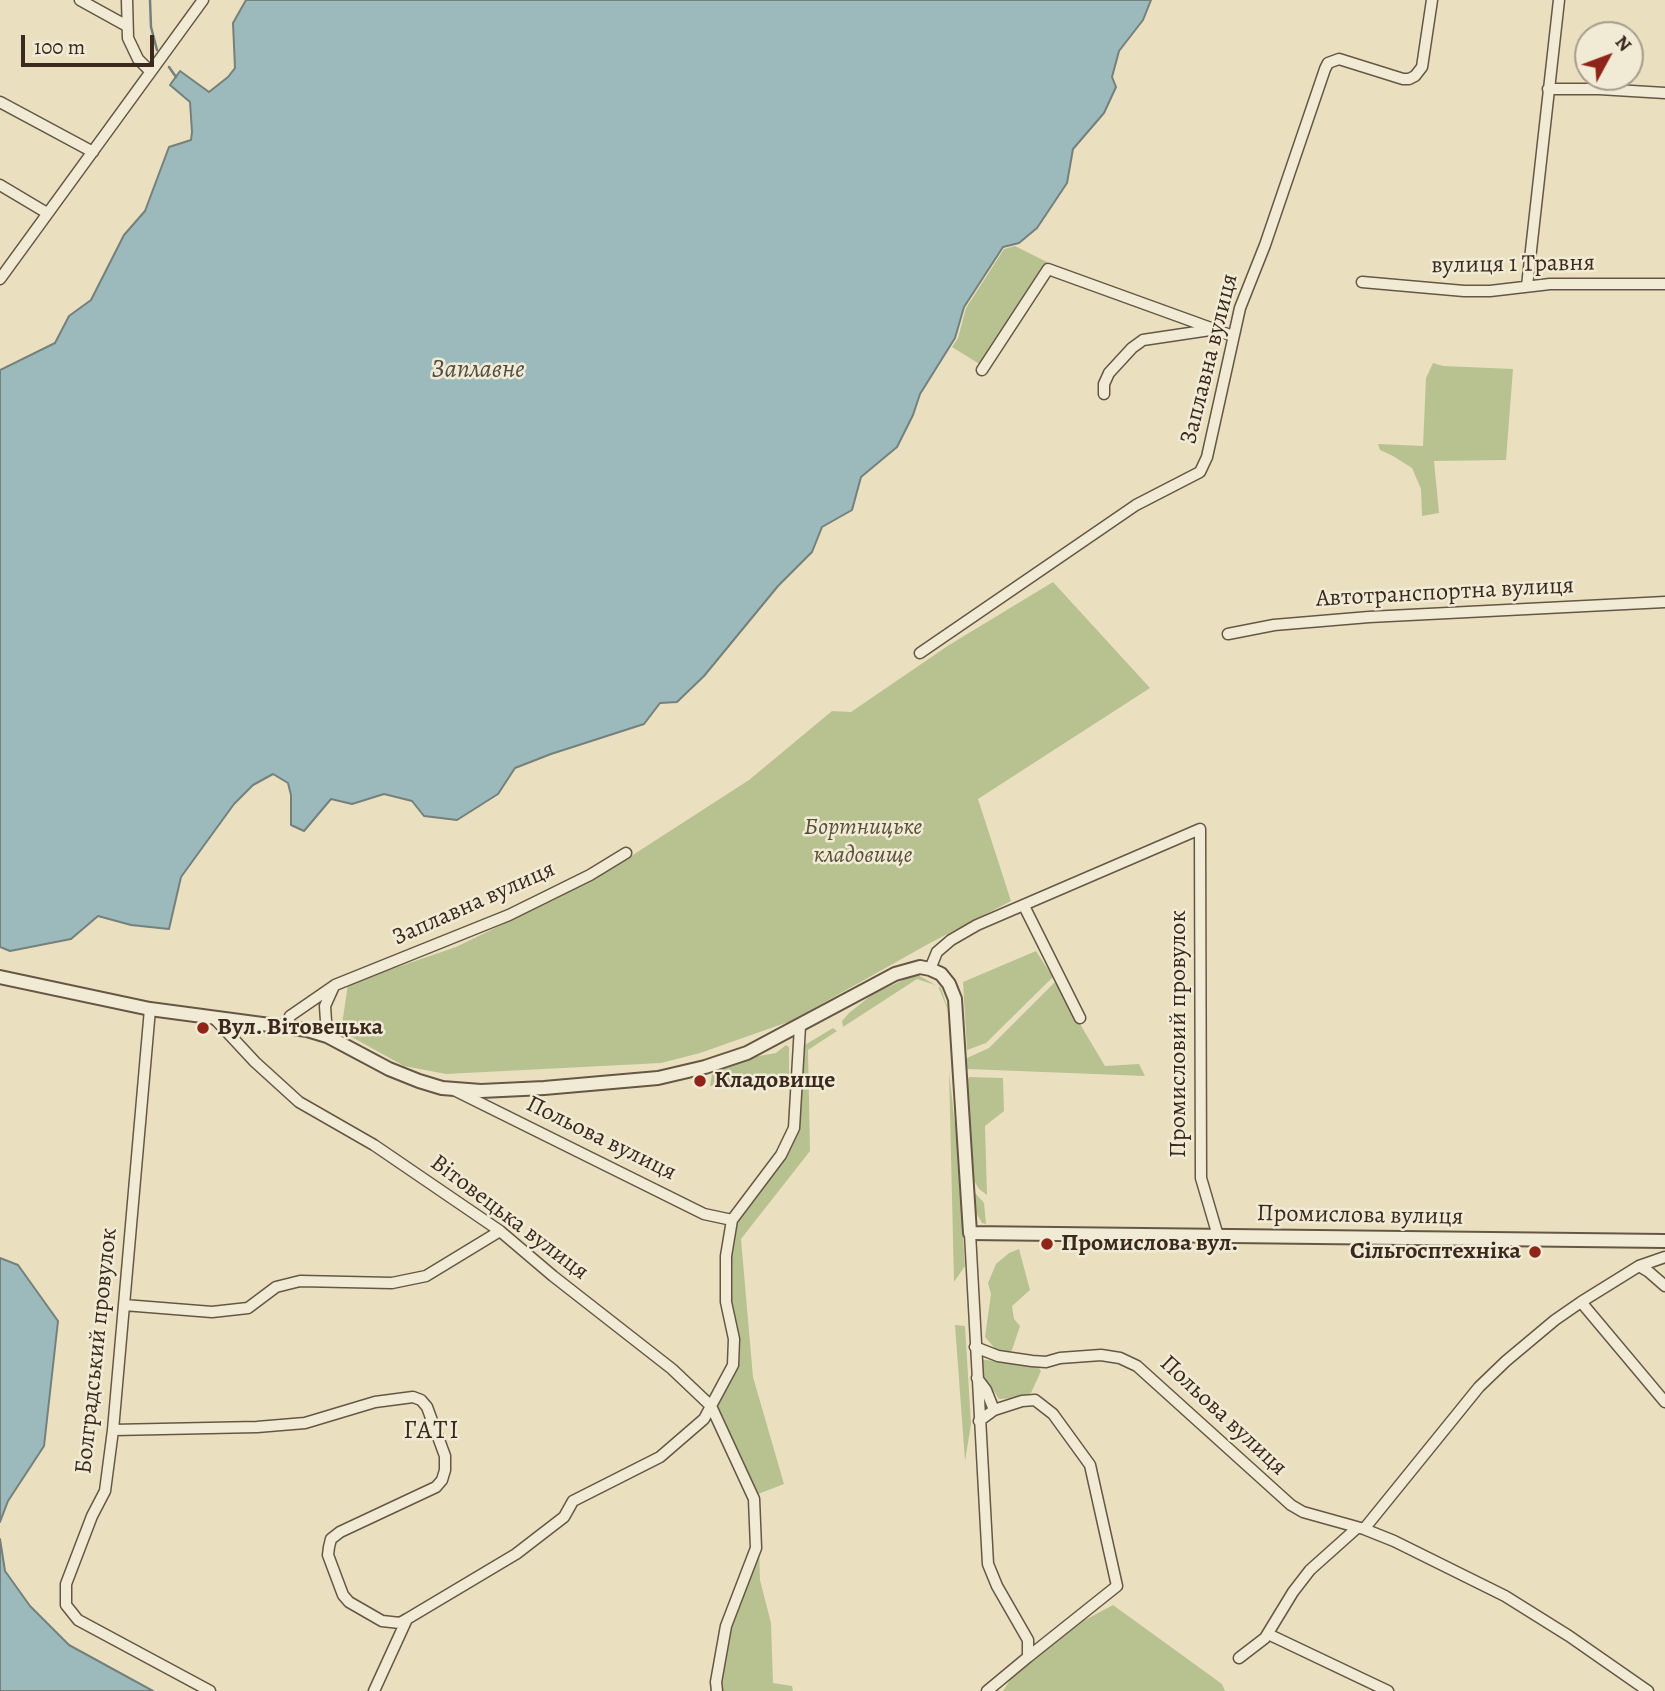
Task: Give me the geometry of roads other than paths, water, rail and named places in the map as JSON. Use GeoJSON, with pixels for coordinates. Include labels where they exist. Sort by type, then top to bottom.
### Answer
{"type":"FeatureCollection","features":[{"type":"Feature","properties":{"kind":"street"},"geometry":{"type":"LineString","coordinates":[[80,0],[127,26]]}},
{"type":"Feature","properties":{"kind":"street"},"geometry":{"type":"LineString","coordinates":[[127,0],[128,38],[138,59],[150,71]]}},
{"type":"Feature","properties":{"kind":"street"},"geometry":{"type":"LineString","coordinates":[[0,279],[203,0]]}},
{"type":"Feature","properties":{"kind":"street","name":"Заплавна вулиця"},"geometry":{"type":"LineString","coordinates":[[920,653],[1136,505],[1200,472],[1207,457],[1233,336],[1244,298],[1328,63],[1339,59],[1409,79],[1422,67],[1432,0]]}},
{"type":"Feature","properties":{"kind":"street"},"geometry":{"type":"LineString","coordinates":[[1527,286],[1559,0]]}},
{"type":"Feature","properties":{"kind":"street"},"geometry":{"type":"LineString","coordinates":[[1548,89],[1665,93]]}},
{"type":"Feature","properties":{"kind":"street"},"geometry":{"type":"LineString","coordinates":[[0,102],[93,152]]}},
{"type":"Feature","properties":{"kind":"street"},"geometry":{"type":"LineString","coordinates":[[0,185],[47,213]]}},
{"type":"Feature","properties":{"kind":"street"},"geometry":{"type":"LineString","coordinates":[[982,370],[1048,270],[1233,336]]}},
{"type":"Feature","properties":{"kind":"street","name":"вулиця 1 Травня"},"geometry":{"type":"LineString","coordinates":[[1362,282],[1464,291],[1527,286],[1665,285]]}},
{"type":"Feature","properties":{"kind":"street"},"geometry":{"type":"LineString","coordinates":[[1104,394],[1104,384],[1109,373],[1143,340],[1214,329]]}},
{"type":"Feature","properties":{"kind":"street","name":"Автотранспортна вулиця"},"geometry":{"type":"LineString","coordinates":[[1228,634],[1274,625],[1369,617],[1665,602]]}},
{"type":"Feature","properties":{"kind":"street","name":"Промисловий провулок"},"geometry":{"type":"LineString","coordinates":[[1024,906],[1200,829],[1201,1178],[1218,1236]]}},
{"type":"Feature","properties":{"kind":"street","name":"Заплавна вулиця"},"geometry":{"type":"LineString","coordinates":[[286,1028],[290,1016],[335,985],[509,915],[590,875],[626,853]]}},
{"type":"Feature","properties":{"kind":"street"},"geometry":{"type":"LineString","coordinates":[[930,969],[937,952],[951,940],[977,925],[1024,906],[1080,1018]]}},
{"type":"Feature","properties":{"kind":"street"},"geometry":{"type":"LineString","coordinates":[[0,977],[150,1009],[327,1036],[389,1069],[453,1090],[544,1088],[658,1078],[705,1067],[747,1053],[895,974],[920,967],[941,974],[950,984],[955,999],[988,1564],[997,1586],[1028,1640],[1028,1657]]}},
{"type":"Feature","properties":{"kind":"street"},"geometry":{"type":"LineString","coordinates":[[327,1036],[325,1006],[335,985]]}},
{"type":"Feature","properties":{"kind":"street","name":"Болградський провулок"},"geometry":{"type":"LineString","coordinates":[[150,1009],[113,1430],[105,1491],[66,1584],[66,1605],[78,1620],[211,1691]]}},
{"type":"Feature","properties":{"kind":"street","name":"Вітовецька вулиця"},"geometry":{"type":"LineString","coordinates":[[215,1019],[255,1062],[299,1102],[374,1145],[499,1231],[672,1369],[711,1406],[754,1499],[756,1548],[726,1626],[716,1682],[717,1691]]}},
{"type":"Feature","properties":{"kind":"street"},"geometry":{"type":"LineString","coordinates":[[113,1430],[305,1423],[375,1402],[413,1397],[421,1399],[427,1407],[445,1457],[442,1480],[436,1487],[340,1532],[331,1539],[328,1556],[343,1594],[349,1602],[382,1621],[400,1623],[407,1619],[516,1555],[564,1517],[573,1501],[660,1457],[704,1419],[733,1365],[734,1339],[726,1302],[726,1256],[732,1220],[781,1155],[794,1129],[800,1027]]}},
{"type":"Feature","properties":{"kind":"street","name":"Польова вулиця"},"geometry":{"type":"LineString","coordinates":[[453,1090],[704,1214],[732,1220]]}},
{"type":"Feature","properties":{"kind":"street"},"geometry":{"type":"LineString","coordinates":[[124,1305],[212,1312],[248,1308],[276,1287],[300,1281],[392,1283],[426,1276],[499,1231]]}},
{"type":"Feature","properties":{"kind":"street","name":"Промислова вулиця"},"geometry":{"type":"LineString","coordinates":[[970,1233],[1665,1241]]}},
{"type":"Feature","properties":{"kind":"street"},"geometry":{"type":"LineString","coordinates":[[1239,1658],[1260,1643],[1310,1570],[1361,1528],[1488,1378],[1555,1320],[1581,1302],[1639,1266],[1665,1257]]}},
{"type":"Feature","properties":{"kind":"street"},"geometry":{"type":"LineString","coordinates":[[1639,1266],[1665,1286]]}},
{"type":"Feature","properties":{"kind":"street"},"geometry":{"type":"LineString","coordinates":[[1581,1302],[1665,1402]]}},
{"type":"Feature","properties":{"kind":"street","name":"Польова вулиця"},"geometry":{"type":"LineString","coordinates":[[975,1347],[998,1356],[1032,1361],[1046,1362],[1060,1358],[1101,1355],[1120,1358],[1137,1366],[1291,1505],[1303,1512],[1361,1528],[1394,1541],[1505,1597],[1569,1636],[1648,1691]]}},
{"type":"Feature","properties":{"kind":"street"},"geometry":{"type":"LineString","coordinates":[[977,1378],[986,1390],[994,1410]]}},
{"type":"Feature","properties":{"kind":"street"},"geometry":{"type":"LineString","coordinates":[[979,1421],[994,1410],[1022,1401],[1035,1400],[1053,1414],[1084,1454],[1094,1475],[1117,1586],[986,1691]]}},
{"type":"Feature","properties":{"kind":"street"},"geometry":{"type":"LineString","coordinates":[[374,1691],[407,1619]]}},
{"type":"Feature","properties":{"kind":"street"},"geometry":{"type":"LineString","coordinates":[[1268,1634],[1388,1691]]}},
{"type":"Feature","properties":{"kind":"water","name":"Заплавне"},"geometry":{"type":"Polygon","coordinates":[[[246,0],[1151,0],[1143,20],[1119,51],[1112,77],[1116,87],[1104,113],[1073,149],[1067,183],[1037,228],[1019,243],[1003,247],[964,307],[955,338],[920,394],[897,447],[861,477],[852,510],[822,527],[812,552],[778,586],[704,676],[677,702],[660,703],[644,724],[515,768],[498,794],[457,820],[424,816],[412,801],[384,794],[352,804],[331,799],[304,831],[291,825],[291,795],[288,783],[273,774],[253,785],[234,804],[181,877],[169,929],[131,925],[98,916],[71,939],[10,951],[0,947],[0,370],[55,343],[69,316],[91,300],[124,235],[145,211],[169,147],[191,140],[190,102],[170,85],[180,71],[209,92],[228,77],[235,68],[233,23],[246,0]]]}},
{"type":"Feature","properties":{"kind":"water"},"geometry":{"type":"Polygon","coordinates":[[[0,1258],[18,1265],[58,1321],[44,1446],[8,1501],[0,1522],[0,1258]]]}},
{"type":"Feature","properties":{"kind":"water"},"geometry":{"type":"Polygon","coordinates":[[[0,1539],[5,1571],[30,1606],[69,1645],[153,1691],[0,1691],[0,1539]]]}},
{"type":"Feature","properties":{"kind":"waterway"},"geometry":{"type":"LineString","coordinates":[[150,0],[151,27],[157,50]]}},
{"type":"Feature","properties":{"kind":"waterway"},"geometry":{"type":"LineString","coordinates":[[169,67],[176,77]]}},
{"type":"Feature","properties":{"kind":"place","name":"Вул. Вітовецька"},"geometry":{"type":"Point","coordinates":[203,1028]}},
{"type":"Feature","properties":{"kind":"place","name":"Кладовище"},"geometry":{"type":"Point","coordinates":[700,1081]}},
{"type":"Feature","properties":{"kind":"place","name":"Промислова вул."},"geometry":{"type":"Point","coordinates":[1047,1244]}},
{"type":"Feature","properties":{"kind":"place","name":"Сільгосптехніка"},"geometry":{"type":"Point","coordinates":[1535,1252]}},
{"type":"Feature","properties":{"kind":"district","name":"ГАТІ"},"geometry":{"type":"Point","coordinates":[432,1432]}},
{"type":"Feature","properties":{"kind":"park label","name":"Бортницьке кладовище"},"geometry":{"type":"Point","coordinates":[863,842]}}]}
